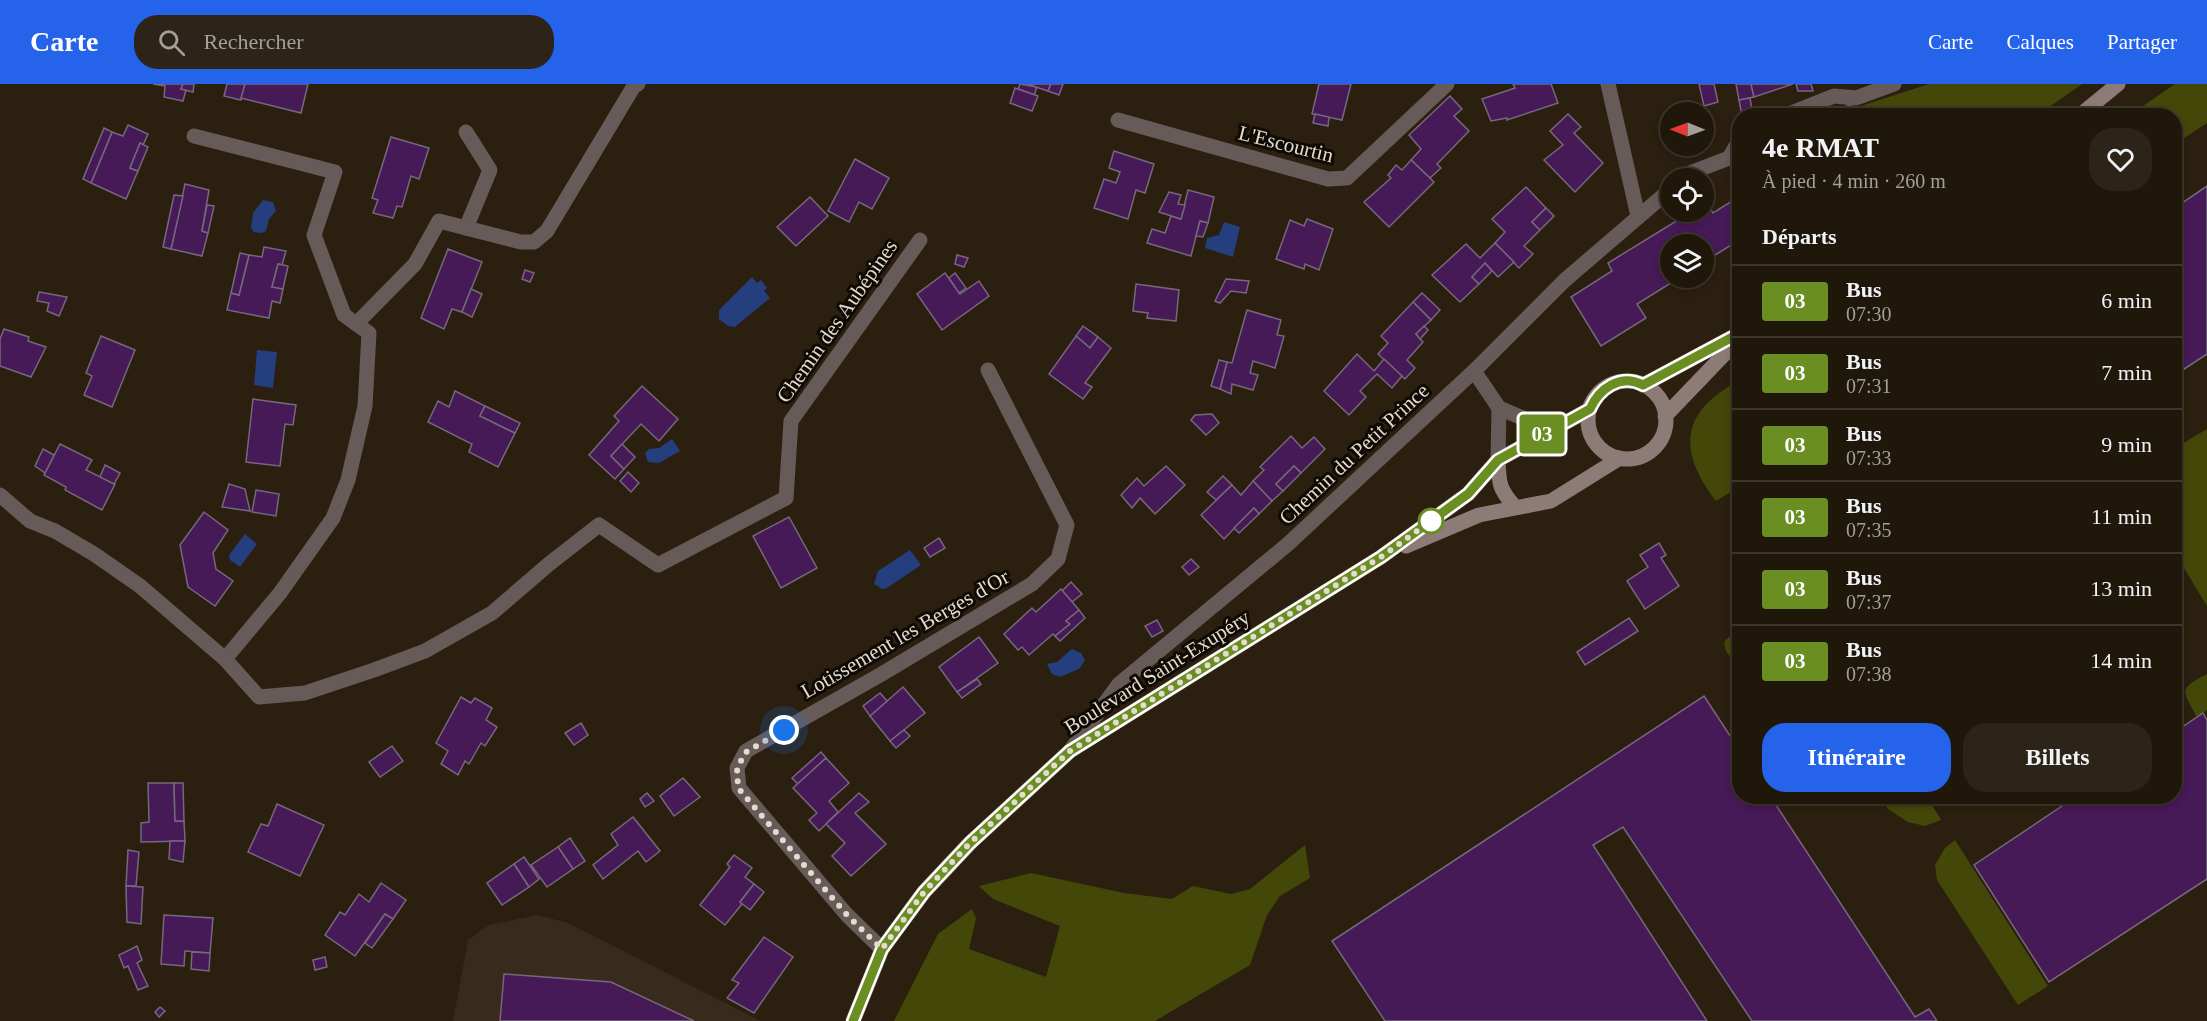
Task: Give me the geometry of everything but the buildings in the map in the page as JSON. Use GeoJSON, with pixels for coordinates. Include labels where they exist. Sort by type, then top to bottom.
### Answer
{"type":"FeatureCollection","features":[{"type":"Feature","properties":{"kind":"main road"},"geometry":{"type":"LineString","coordinates":[[2089,108],[2118,84]]}},
{"type":"Feature","properties":{"kind":"main road"},"geometry":{"type":"LineString","coordinates":[[1643,385],[1732,339]]}},
{"type":"Feature","properties":{"kind":"main road"},"geometry":{"type":"LineString","coordinates":[[1665,416],[1732,344]]}},
{"type":"Feature","properties":{"kind":"main road"},"geometry":{"type":"LineString","coordinates":[[1626,381],[1643,385],[1659,396],[1665,408],[1663,434],[1657,446],[1640,456],[1620,458],[1608,454],[1591,434],[1588,422],[1595,398],[1603,389],[1614,383],[1626,381]]}},
{"type":"Feature","properties":{"kind":"main road","name":"Boulevard Saint-Exupéry"},"geometry":{"type":"LineString","coordinates":[[853,1021],[882,949],[924,892],[970,843],[1070,751],[1381,557],[1468,494],[1498,460],[1590,409]]}},
{"type":"Feature","properties":{"kind":"main road","name":"Boulevard Saint-Exupéry"},"geometry":{"type":"LineString","coordinates":[[1381,557],[1479,515],[1551,501],[1620,458]]}},
{"type":"Feature","properties":{"kind":"main road"},"geometry":{"type":"LineString","coordinates":[[1498,460],[1499,484],[1502,493],[1515,507]]}},
{"type":"Feature","properties":{"kind":"street"},"geometry":{"type":"LineString","coordinates":[[356,324],[415,264],[439,221],[521,242],[534,242],[547,231],[634,86],[638,84]]}},
{"type":"Feature","properties":{"kind":"street","name":"L'Escourtin"},"geometry":{"type":"LineString","coordinates":[[1118,120],[1328,179],[1347,178],[1447,84]]}},
{"type":"Feature","properties":{"kind":"street"},"geometry":{"type":"LineString","coordinates":[[1608,84],[1638,216]]}},
{"type":"Feature","properties":{"kind":"street"},"geometry":{"type":"LineString","coordinates":[[1804,108],[1834,96],[1856,98],[1894,84]]}},
{"type":"Feature","properties":{"kind":"street"},"geometry":{"type":"LineString","coordinates":[[466,132],[490,170],[466,228]]}},
{"type":"Feature","properties":{"kind":"street"},"geometry":{"type":"LineString","coordinates":[[194,136],[335,172],[314,235],[344,315],[369,333],[365,406],[348,480],[333,518],[280,593],[225,659]]}},
{"type":"Feature","properties":{"kind":"street"},"geometry":{"type":"LineString","coordinates":[[1703,168],[1729,158],[1732,153]]}},
{"type":"Feature","properties":{"kind":"street","name":"Chemin du Petit Prince"},"geometry":{"type":"LineString","coordinates":[[1070,751],[1119,684],[1288,544],[1474,371],[1565,280],[1660,198]]}},
{"type":"Feature","properties":{"kind":"street","name":"Chemin des Aubépines"},"geometry":{"type":"LineString","coordinates":[[0,495],[30,521],[55,531],[94,554],[140,586],[225,659],[259,697],[304,693],[425,651],[492,613],[599,525],[658,566],[786,498],[791,421],[920,240]]}},
{"type":"Feature","properties":{"kind":"street","name":"Lotissement les Berges d'Or"},"geometry":{"type":"LineString","coordinates":[[882,949],[847,915],[738,788],[737,768],[746,752],[1032,584],[1058,559],[1066,525],[988,370]]}},
{"type":"Feature","properties":{"kind":"street"},"geometry":{"type":"LineString","coordinates":[[1474,371],[1499,408],[1551,430]]}},
{"type":"Feature","properties":{"kind":"street"},"geometry":{"type":"LineString","coordinates":[[1498,460],[1499,408]]}},
{"type":"Feature","properties":{"kind":"shaded area"},"geometry":{"type":"Polygon","coordinates":[[[538,915],[568,923],[761,1021],[453,1021],[468,940],[489,925],[538,915]]]}},
{"type":"Feature","properties":{"kind":"green space"},"geometry":{"type":"Polygon","coordinates":[[[1929,84],[2082,84],[2048,108],[1858,107],[1929,84]]]}},
{"type":"Feature","properties":{"kind":"green space"},"geometry":{"type":"Polygon","coordinates":[[[2175,84],[2207,84],[2207,123],[2182,139],[2182,108],[2140,108],[2175,84]]]}},
{"type":"Feature","properties":{"kind":"green space"},"geometry":{"type":"Polygon","coordinates":[[[1732,384],[1732,491],[1716,501],[1694,462],[1691,436],[1694,423],[1701,410],[1716,395],[1732,384]]]}},
{"type":"Feature","properties":{"kind":"green space"},"geometry":{"type":"Polygon","coordinates":[[[2207,429],[2207,606],[2182,565],[2182,444],[2207,429]]]}},
{"type":"Feature","properties":{"kind":"green space"},"geometry":{"type":"Polygon","coordinates":[[[1732,634],[1732,660],[1726,651],[1724,642],[1732,634]]]}},
{"type":"Feature","properties":{"kind":"green space"},"geometry":{"type":"Polygon","coordinates":[[[2207,674],[2207,710],[2197,717],[2188,701],[2186,691],[2191,683],[2207,674]]]}},
{"type":"Feature","properties":{"kind":"green space"},"geometry":{"type":"Polygon","coordinates":[[[1885,804],[1931,804],[1941,820],[1925,826],[1908,822],[1888,809],[1885,804]]]}},
{"type":"Feature","properties":{"kind":"green space"},"geometry":{"type":"Polygon","coordinates":[[[1955,840],[2048,986],[2018,1005],[1937,880],[1935,865],[1945,848],[1955,840]]]}},
{"type":"Feature","properties":{"kind":"green space"},"geometry":{"type":"Polygon","coordinates":[[[1305,845],[1310,878],[1280,896],[1267,915],[1250,965],[1155,1021],[894,1021],[938,934],[972,909],[976,918],[969,949],[1046,977],[1060,926],[993,899],[979,886],[1031,873],[1124,893],[1172,899],[1193,886],[1231,894],[1250,889],[1305,845]]]}},
{"type":"Feature","properties":{"kind":"water"},"geometry":{"type":"Polygon","coordinates":[[[263,200],[273,202],[276,211],[269,219],[266,231],[254,232],[251,228],[253,213],[263,200]]]}},
{"type":"Feature","properties":{"kind":"water"},"geometry":{"type":"Polygon","coordinates":[[[1224,222],[1240,227],[1233,257],[1205,248],[1207,238],[1219,235],[1224,222]]]}},
{"type":"Feature","properties":{"kind":"water"},"geometry":{"type":"Polygon","coordinates":[[[752,277],[757,283],[761,280],[767,288],[764,291],[770,298],[735,327],[728,326],[719,319],[719,310],[752,277]]]}},
{"type":"Feature","properties":{"kind":"water"},"geometry":{"type":"Polygon","coordinates":[[[257,350],[277,352],[273,388],[254,385],[257,350]]]}},
{"type":"Feature","properties":{"kind":"water"},"geometry":{"type":"Polygon","coordinates":[[[672,439],[680,451],[659,463],[648,462],[645,453],[649,449],[659,448],[672,439]]]}},
{"type":"Feature","properties":{"kind":"water"},"geometry":{"type":"Polygon","coordinates":[[[245,534],[257,544],[240,567],[230,560],[229,555],[245,534]]]}},
{"type":"Feature","properties":{"kind":"water"},"geometry":{"type":"Polygon","coordinates":[[[910,550],[921,565],[887,588],[882,589],[874,584],[878,571],[910,550]]]}},
{"type":"Feature","properties":{"kind":"water"},"geometry":{"type":"Polygon","coordinates":[[[1072,649],[1081,653],[1085,660],[1079,669],[1060,677],[1052,674],[1047,664],[1057,662],[1072,649]]]}},
{"type":"Feature","properties":{"kind":"bus line","name":"03"},"geometry":{"type":"LineString","coordinates":[[853,1021],[882,949],[924,892],[970,843],[1070,751],[1381,557],[1468,494],[1498,460],[1590,409],[1595,398],[1603,389],[1614,383],[1626,381],[1643,385],[1732,337]]}},
{"type":"Feature","properties":{"kind":"route"},"geometry":{"type":"LineString","coordinates":[[784,730],[746,752],[737,768],[738,788],[847,915],[882,949],[924,892],[970,843],[1070,751],[1381,557],[1431,521]]}}]}
